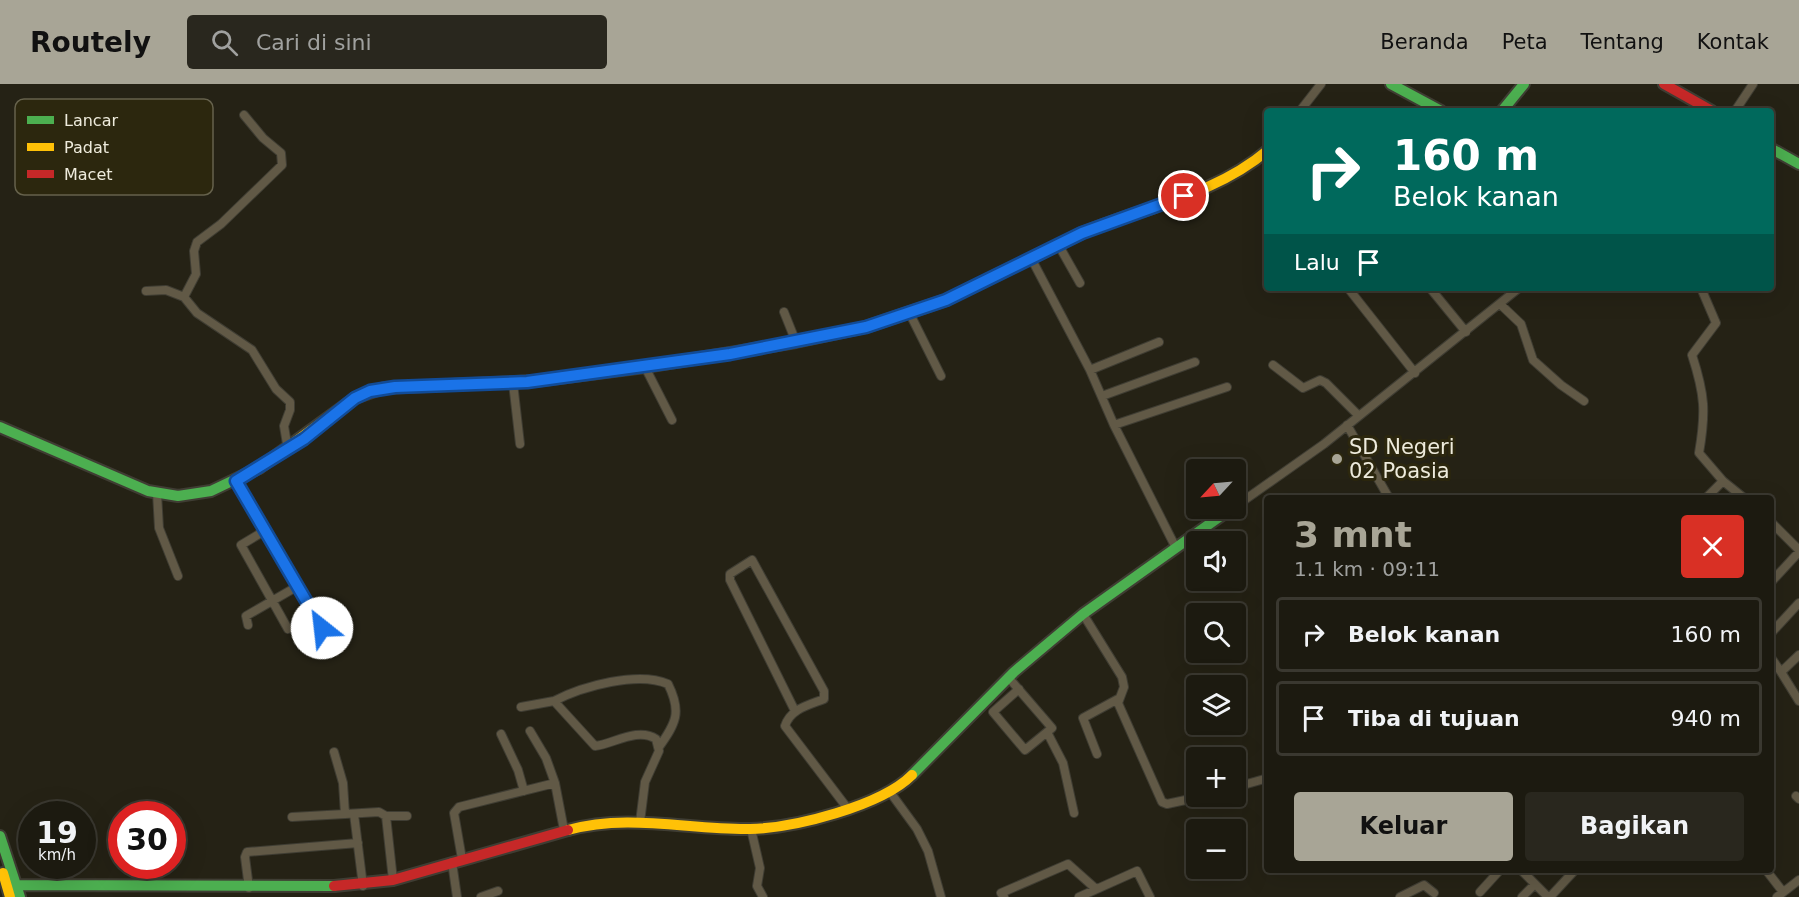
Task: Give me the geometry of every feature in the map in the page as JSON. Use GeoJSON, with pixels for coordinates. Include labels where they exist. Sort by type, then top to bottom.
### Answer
{"type":"FeatureCollection","features":[{"type":"Feature","properties":{"kind":"main road"},"geometry":{"type":"LineString","coordinates":[[1391,84],[1435,108]]}},
{"type":"Feature","properties":{"kind":"main road"},"geometry":{"type":"LineString","coordinates":[[1504,108],[1524,84]]}},
{"type":"Feature","properties":{"kind":"main road"},"geometry":{"type":"LineString","coordinates":[[1664,84],[1707,108]]}},
{"type":"Feature","properties":{"kind":"main road"},"geometry":{"type":"LineString","coordinates":[[1774,150],[1799,164]]}},
{"type":"Feature","properties":{"kind":"main road"},"geometry":{"type":"LineString","coordinates":[[0,427],[130,485],[157,493],[192,494],[236,481],[288,450],[355,398],[370,391],[395,387],[513,383],[645,367],[796,342],[866,327],[910,314],[946,300],[1058,244],[1208,188],[1247,168],[1264,153]]}},
{"type":"Feature","properties":{"kind":"main road"},"geometry":{"type":"LineString","coordinates":[[16,885],[249,888],[363,886],[393,880],[587,825],[640,822],[751,829],[817,818],[873,802],[914,773],[1008,677],[1083,614],[1217,519]]}},
{"type":"Feature","properties":{"kind":"main road"},"geometry":{"type":"LineString","coordinates":[[0,836],[10,897]]}},
{"type":"Feature","properties":{"kind":"main road"},"geometry":{"type":"LineString","coordinates":[[2,859],[20,897]]}},
{"type":"Feature","properties":{"kind":"street"},"geometry":{"type":"LineString","coordinates":[[1302,108],[1321,84]]}},
{"type":"Feature","properties":{"kind":"street"},"geometry":{"type":"LineString","coordinates":[[1737,108],[1754,84]]}},
{"type":"Feature","properties":{"kind":"street"},"geometry":{"type":"LineString","coordinates":[[184,297],[196,274],[194,251],[197,242],[221,224],[282,165],[281,153],[262,138],[244,116]]}},
{"type":"Feature","properties":{"kind":"street"},"geometry":{"type":"LineString","coordinates":[[1058,244],[1080,283]]}},
{"type":"Feature","properties":{"kind":"street"},"geometry":{"type":"LineString","coordinates":[[1031,258],[1090,369],[1114,425],[1176,548]]}},
{"type":"Feature","properties":{"kind":"street"},"geometry":{"type":"LineString","coordinates":[[146,291],[166,290],[184,297],[197,313],[252,350],[276,389],[290,402],[290,410],[284,426],[288,450]]}},
{"type":"Feature","properties":{"kind":"street"},"geometry":{"type":"LineString","coordinates":[[1350,291],[1415,373]]}},
{"type":"Feature","properties":{"kind":"street"},"geometry":{"type":"LineString","coordinates":[[1432,291],[1466,332]]}},
{"type":"Feature","properties":{"kind":"street"},"geometry":{"type":"LineString","coordinates":[[1246,499],[1415,373],[1515,291]]}},
{"type":"Feature","properties":{"kind":"street"},"geometry":{"type":"LineString","coordinates":[[1702,291],[1716,323],[1692,355],[1702,391],[1705,419],[1699,453],[1723,481],[1740,495]]}},
{"type":"Feature","properties":{"kind":"street"},"geometry":{"type":"LineString","coordinates":[[1500,304],[1521,324],[1533,360],[1561,385],[1584,401]]}},
{"type":"Feature","properties":{"kind":"street"},"geometry":{"type":"LineString","coordinates":[[784,312],[796,342]]}},
{"type":"Feature","properties":{"kind":"street"},"geometry":{"type":"LineString","coordinates":[[910,314],[941,376]]}},
{"type":"Feature","properties":{"kind":"street"},"geometry":{"type":"LineString","coordinates":[[1090,369],[1159,342]]}},
{"type":"Feature","properties":{"kind":"street"},"geometry":{"type":"LineString","coordinates":[[1102,396],[1195,362]]}},
{"type":"Feature","properties":{"kind":"street"},"geometry":{"type":"LineString","coordinates":[[1273,365],[1303,388],[1320,380],[1326,383],[1359,416]]}},
{"type":"Feature","properties":{"kind":"street"},"geometry":{"type":"LineString","coordinates":[[645,367],[672,420]]}},
{"type":"Feature","properties":{"kind":"street"},"geometry":{"type":"LineString","coordinates":[[513,383],[520,444]]}},
{"type":"Feature","properties":{"kind":"street"},"geometry":{"type":"LineString","coordinates":[[1114,425],[1227,387]]}},
{"type":"Feature","properties":{"kind":"street"},"geometry":{"type":"LineString","coordinates":[[1347,425],[1387,495]]}},
{"type":"Feature","properties":{"kind":"street"},"geometry":{"type":"LineString","coordinates":[[236,481],[322,628]]}},
{"type":"Feature","properties":{"kind":"street"},"geometry":{"type":"LineString","coordinates":[[1710,495],[1723,481]]}},
{"type":"Feature","properties":{"kind":"street"},"geometry":{"type":"LineString","coordinates":[[157,493],[159,528],[177,576]]}},
{"type":"Feature","properties":{"kind":"street"},"geometry":{"type":"LineString","coordinates":[[1774,528],[1799,551],[1774,578]]}},
{"type":"Feature","properties":{"kind":"street"},"geometry":{"type":"LineString","coordinates":[[266,530],[241,545],[288,629]]}},
{"type":"Feature","properties":{"kind":"street"},"geometry":{"type":"LineString","coordinates":[[795,711],[730,580],[730,574],[752,560],[824,691],[824,699],[795,711],[787,719],[785,726],[848,809]]}},
{"type":"Feature","properties":{"kind":"street"},"geometry":{"type":"LineString","coordinates":[[248,625],[246,616],[298,586]]}},
{"type":"Feature","properties":{"kind":"street"},"geometry":{"type":"LineString","coordinates":[[1774,631],[1799,603]]}},
{"type":"Feature","properties":{"kind":"street"},"geometry":{"type":"LineString","coordinates":[[1083,614],[1122,677],[1124,687],[1118,699],[1083,718],[1097,754]]}},
{"type":"Feature","properties":{"kind":"street"},"geometry":{"type":"LineString","coordinates":[[1782,672],[1799,655]]}},
{"type":"Feature","properties":{"kind":"street"},"geometry":{"type":"LineString","coordinates":[[1774,662],[1799,701]]}},
{"type":"Feature","properties":{"kind":"street"},"geometry":{"type":"LineString","coordinates":[[521,708],[554,701],[577,689],[653,677],[668,684],[676,707],[674,728],[659,747],[645,782],[640,822]]}},
{"type":"Feature","properties":{"kind":"street"},"geometry":{"type":"LineString","coordinates":[[1008,677],[1019,689],[1052,728],[1025,750],[993,712],[1019,689]]}},
{"type":"Feature","properties":{"kind":"street"},"geometry":{"type":"LineString","coordinates":[[1118,699],[1162,802],[1167,804],[1186,800]]}},
{"type":"Feature","properties":{"kind":"street"},"geometry":{"type":"LineString","coordinates":[[554,701],[595,746],[648,735],[656,740],[659,747]]}},
{"type":"Feature","properties":{"kind":"street"},"geometry":{"type":"LineString","coordinates":[[530,730],[546,758],[555,783],[564,830]]}},
{"type":"Feature","properties":{"kind":"street"},"geometry":{"type":"LineString","coordinates":[[1047,732],[1063,763],[1074,813]]}},
{"type":"Feature","properties":{"kind":"street"},"geometry":{"type":"LineString","coordinates":[[501,734],[518,770],[524,791]]}},
{"type":"Feature","properties":{"kind":"street"},"geometry":{"type":"LineString","coordinates":[[334,752],[358,843],[363,886]]}},
{"type":"Feature","properties":{"kind":"street"},"geometry":{"type":"LineString","coordinates":[[1246,784],[1264,779]]}},
{"type":"Feature","properties":{"kind":"street"},"geometry":{"type":"LineString","coordinates":[[457,897],[456,808],[555,783]]}},
{"type":"Feature","properties":{"kind":"street"},"geometry":{"type":"LineString","coordinates":[[890,792],[917,829],[928,851],[941,897]]}},
{"type":"Feature","properties":{"kind":"street"},"geometry":{"type":"LineString","coordinates":[[292,817],[379,812],[386,816],[407,816]]}},
{"type":"Feature","properties":{"kind":"street"},"geometry":{"type":"LineString","coordinates":[[386,816],[393,880]]}},
{"type":"Feature","properties":{"kind":"street"},"geometry":{"type":"LineString","coordinates":[[751,829],[760,868],[757,886],[763,897]]}},
{"type":"Feature","properties":{"kind":"street"},"geometry":{"type":"LineString","coordinates":[[249,888],[245,857],[247,852],[358,843]]}},
{"type":"Feature","properties":{"kind":"street"},"geometry":{"type":"LineString","coordinates":[[1003,895],[1068,864],[1096,889]]}},
{"type":"Feature","properties":{"kind":"street"},"geometry":{"type":"LineString","coordinates":[[1079,897],[1137,871],[1150,897]]}},
{"type":"Feature","properties":{"kind":"street"},"geometry":{"type":"LineString","coordinates":[[1480,892],[1497,873]]}},
{"type":"Feature","properties":{"kind":"street"},"geometry":{"type":"LineString","coordinates":[[1527,873],[1549,897],[1572,873]]}},
{"type":"Feature","properties":{"kind":"street"},"geometry":{"type":"LineString","coordinates":[[1768,873],[1780,895],[1799,879]]}},
{"type":"Feature","properties":{"kind":"street"},"geometry":{"type":"LineString","coordinates":[[1522,897],[1535,884]]}},
{"type":"Feature","properties":{"kind":"street"},"geometry":{"type":"LineString","coordinates":[[1400,897],[1420,885],[1424,885],[1434,893]]}},
{"type":"Feature","properties":{"kind":"street"},"geometry":{"type":"LineString","coordinates":[[481,897],[498,891]]}},
{"type":"Feature","properties":{"kind":"traffic: fast"},"geometry":{"type":"LineString","coordinates":[[1391,84],[1435,108]]}},
{"type":"Feature","properties":{"kind":"traffic: fast"},"geometry":{"type":"LineString","coordinates":[[1504,108],[1524,84]]}},
{"type":"Feature","properties":{"kind":"traffic: fast"},"geometry":{"type":"LineString","coordinates":[[1774,150],[1799,164]]}},
{"type":"Feature","properties":{"kind":"traffic: fast"},"geometry":{"type":"LineString","coordinates":[[535,381],[645,367],[796,342],[866,327],[946,300],[1080,234]]}},
{"type":"Feature","properties":{"kind":"traffic: fast"},"geometry":{"type":"LineString","coordinates":[[0,427],[148,491],[178,496],[211,491],[259,468]]}},
{"type":"Feature","properties":{"kind":"traffic: fast"},"geometry":{"type":"LineString","coordinates":[[912,775],[1014,672],[1083,614],[1217,519]]}},
{"type":"Feature","properties":{"kind":"traffic: fast"},"geometry":{"type":"LineString","coordinates":[[0,836],[20,897]]}},
{"type":"Feature","properties":{"kind":"traffic: fast"},"geometry":{"type":"LineString","coordinates":[[16,885],[334,886]]}},
{"type":"Feature","properties":{"kind":"traffic: slow"},"geometry":{"type":"LineString","coordinates":[[1080,234],[1201,190],[1225,179],[1264,153]]}},
{"type":"Feature","properties":{"kind":"traffic: slow"},"geometry":{"type":"LineString","coordinates":[[259,468],[355,398],[384,388],[535,381]]}},
{"type":"Feature","properties":{"kind":"traffic: slow"},"geometry":{"type":"LineString","coordinates":[[568,830],[591,825],[636,822],[727,829],[768,828],[812,820],[859,805],[898,786],[912,775]]}},
{"type":"Feature","properties":{"kind":"traffic: slow"},"geometry":{"type":"LineString","coordinates":[[3,873],[10,897]]}},
{"type":"Feature","properties":{"kind":"traffic: jam"},"geometry":{"type":"LineString","coordinates":[[1664,84],[1707,108]]}},
{"type":"Feature","properties":{"kind":"traffic: jam"},"geometry":{"type":"LineString","coordinates":[[334,886],[393,880],[568,830]]}},
{"type":"Feature","properties":{"kind":"place","name":"SD Negeri 02 Poasia"},"geometry":{"type":"Point","coordinates":[1337,459]}},
{"type":"Feature","properties":{"kind":"route"},"geometry":{"type":"LineString","coordinates":[[322,628],[236,481],[304,439],[355,398],[384,388],[527,382],[645,367],[730,354],[866,327],[946,300],[1082,233],[1184,196]]}}]}
